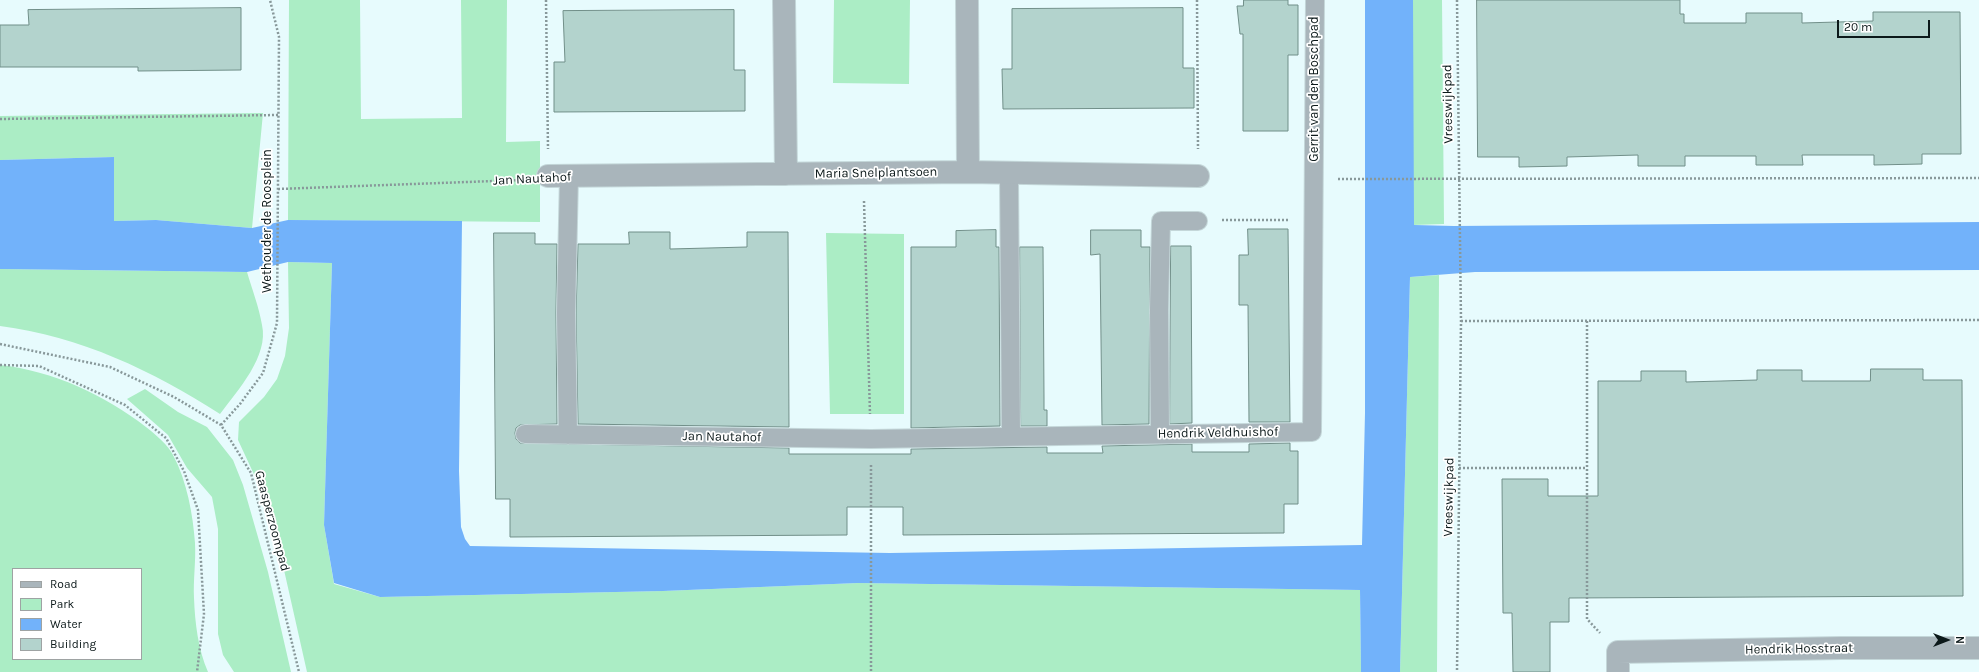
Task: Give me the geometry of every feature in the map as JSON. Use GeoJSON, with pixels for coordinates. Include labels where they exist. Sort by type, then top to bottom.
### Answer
{"type":"FeatureCollection","features":[{"type":"Feature","properties":{"kind":"street"},"geometry":{"type":"LineString","coordinates":[[784,0],[786,174]]}},
{"type":"Feature","properties":{"kind":"street"},"geometry":{"type":"LineString","coordinates":[[967,0],[968,172],[1009,174],[1198,176]]}},
{"type":"Feature","properties":{"kind":"street","name":"Gerrit van den Boschpad"},"geometry":{"type":"LineString","coordinates":[[1314,179],[1315,0]]}},
{"type":"Feature","properties":{"kind":"street","name":"Maria Snelplantsoen"},"geometry":{"type":"LineString","coordinates":[[786,174],[968,172]]}},
{"type":"Feature","properties":{"kind":"street","name":"Jan Nautahof"},"geometry":{"type":"LineString","coordinates":[[558,176],[786,174]]}},
{"type":"Feature","properties":{"kind":"street"},"geometry":{"type":"LineString","coordinates":[[1009,174],[1011,437]]}},
{"type":"Feature","properties":{"kind":"street"},"geometry":{"type":"LineString","coordinates":[[558,176],[566,313],[568,435]]}},
{"type":"Feature","properties":{"kind":"street","name":"Hendrik Veldhuishof"},"geometry":{"type":"LineString","coordinates":[[871,439],[1312,432],[1314,179]]}},
{"type":"Feature","properties":{"kind":"street"},"geometry":{"type":"LineString","coordinates":[[1160,434],[1159,310],[1161,221],[1198,221]]}},
{"type":"Feature","properties":{"kind":"street","name":"Jan Nautahof"},"geometry":{"type":"LineString","coordinates":[[525,434],[871,439]]}},
{"type":"Feature","properties":{"kind":"street","name":"Hendrik Hosstraat"},"geometry":{"type":"LineString","coordinates":[[1618,662],[1840,648],[1979,648]]}},
{"type":"Feature","properties":{"kind":"path","name":"Wethouder de Roosplein"},"geometry":{"type":"LineString","coordinates":[[220,425],[240,404],[263,373],[277,323],[279,37],[270,0]]}},
{"type":"Feature","properties":{"kind":"path"},"geometry":{"type":"LineString","coordinates":[[546,0],[558,176]]}},
{"type":"Feature","properties":{"kind":"path"},"geometry":{"type":"LineString","coordinates":[[1197,0],[1198,176]]}},
{"type":"Feature","properties":{"kind":"path","name":"Vreeswijkpad"},"geometry":{"type":"LineString","coordinates":[[1457,0],[1461,321],[1457,672]]}},
{"type":"Feature","properties":{"kind":"path"},"geometry":{"type":"LineString","coordinates":[[0,119],[278,115]]}},
{"type":"Feature","properties":{"kind":"path"},"geometry":{"type":"LineString","coordinates":[[863,174],[871,439],[871,672]]}},
{"type":"Feature","properties":{"kind":"path","name":"Jan Nautahof"},"geometry":{"type":"LineString","coordinates":[[278,189],[521,180],[558,176]]}},
{"type":"Feature","properties":{"kind":"path"},"geometry":{"type":"LineString","coordinates":[[1314,179],[1979,178]]}},
{"type":"Feature","properties":{"kind":"path"},"geometry":{"type":"LineString","coordinates":[[1198,221],[1313,219]]}},
{"type":"Feature","properties":{"kind":"path"},"geometry":{"type":"LineString","coordinates":[[1461,321],[1979,320]]}},
{"type":"Feature","properties":{"kind":"path"},"geometry":{"type":"LineString","coordinates":[[1587,321],[1587,619],[1618,662]]}},
{"type":"Feature","properties":{"kind":"path","name":"Gaasperzoompad"},"geometry":{"type":"LineString","coordinates":[[0,344],[110,367],[174,396],[220,425],[251,473],[299,672]]}},
{"type":"Feature","properties":{"kind":"path"},"geometry":{"type":"LineString","coordinates":[[0,365],[39,366],[125,405],[166,438],[184,471],[198,510],[204,614],[197,672]]}},
{"type":"Feature","properties":{"kind":"path"},"geometry":{"type":"LineString","coordinates":[[1459,468],[1586,468]]}},
{"type":"Feature","properties":{"kind":"green space"},"geometry":{"type":"Polygon","coordinates":[[[289,0],[360,0],[361,119],[462,118],[461,0],[507,0],[506,142],[540,141],[540,222],[288,220],[289,0]]]}},
{"type":"Feature","properties":{"kind":"green space"},"geometry":{"type":"Polygon","coordinates":[[[834,0],[910,0],[909,84],[833,83],[834,0]]]}},
{"type":"Feature","properties":{"kind":"green space"},"geometry":{"type":"Polygon","coordinates":[[[1413,0],[1442,0],[1444,224],[1413,225],[1413,0]]]}},
{"type":"Feature","properties":{"kind":"green space"},"geometry":{"type":"Polygon","coordinates":[[[263,113],[252,228],[156,220],[114,221],[114,157],[0,160],[0,116],[263,113]]]}},
{"type":"Feature","properties":{"kind":"green space"},"geometry":{"type":"Polygon","coordinates":[[[826,233],[904,234],[904,414],[830,414],[826,233]]]}},
{"type":"Feature","properties":{"kind":"green space"},"geometry":{"type":"Polygon","coordinates":[[[288,262],[332,263],[324,525],[334,584],[380,597],[663,591],[858,583],[1360,590],[1361,672],[307,672],[275,530],[258,483],[238,440],[239,422],[264,397],[277,379],[285,356],[289,328],[288,262]]]}},
{"type":"Feature","properties":{"kind":"green space"},"geometry":{"type":"Polygon","coordinates":[[[0,269],[247,272],[262,325],[263,337],[261,349],[250,372],[220,414],[169,384],[115,358],[59,338],[0,326],[0,269]]]}},
{"type":"Feature","properties":{"kind":"green space"},"geometry":{"type":"Polygon","coordinates":[[[1439,275],[1437,672],[1400,672],[1410,277],[1439,275]]]}},
{"type":"Feature","properties":{"kind":"green space"},"geometry":{"type":"Polygon","coordinates":[[[0,365],[20,368],[59,379],[96,395],[130,415],[161,440],[171,451],[186,487],[193,521],[195,543],[195,617],[199,645],[208,672],[0,672],[0,365]]]}},
{"type":"Feature","properties":{"kind":"green space"},"geometry":{"type":"Polygon","coordinates":[[[145,389],[178,412],[207,427],[233,460],[243,485],[268,572],[291,672],[234,672],[223,655],[218,634],[218,529],[212,497],[187,468],[168,435],[127,399],[145,389]]]}},
{"type":"Feature","properties":{"kind":"water"},"geometry":{"type":"Polygon","coordinates":[[[1365,0],[1413,0],[1414,225],[1454,226],[1979,222],[1979,270],[1475,272],[1410,277],[1400,672],[1361,672],[1360,590],[858,583],[663,591],[380,597],[334,583],[324,525],[332,263],[288,262],[247,272],[0,269],[0,160],[114,157],[114,221],[156,220],[252,228],[288,220],[462,221],[459,471],[461,527],[465,539],[470,546],[890,553],[1362,545],[1365,413],[1365,0]]]}},
{"type":"Feature","properties":{"kind":"building"},"geometry":{"type":"Polygon","coordinates":[[[1244,0],[1288,0],[1288,5],[1298,5],[1298,55],[1288,55],[1288,131],[1243,131],[1243,34],[1240,34],[1237,6],[1243,6],[1244,0]]]}},
{"type":"Feature","properties":{"kind":"building"},"geometry":{"type":"Polygon","coordinates":[[[1477,0],[1680,0],[1680,14],[1684,14],[1684,23],[1746,23],[1746,13],[1802,13],[1802,23],[1873,21],[1873,12],[1960,12],[1961,154],[1922,154],[1922,164],[1874,165],[1874,155],[1802,155],[1803,165],[1756,165],[1756,156],[1685,156],[1685,166],[1638,166],[1638,155],[1567,157],[1567,166],[1519,167],[1519,157],[1478,157],[1477,0]]]}},
{"type":"Feature","properties":{"kind":"building"},"geometry":{"type":"Polygon","coordinates":[[[241,8],[241,70],[138,71],[138,67],[0,67],[0,25],[29,25],[28,10],[241,8]]]}},
{"type":"Feature","properties":{"kind":"building"},"geometry":{"type":"Polygon","coordinates":[[[1183,8],[1183,68],[1194,68],[1194,108],[1003,109],[1002,69],[1012,69],[1012,9],[1183,8]]]}},
{"type":"Feature","properties":{"kind":"building"},"geometry":{"type":"Polygon","coordinates":[[[734,10],[734,70],[745,70],[745,111],[554,112],[554,62],[565,62],[563,11],[734,10]]]}},
{"type":"Feature","properties":{"kind":"building"},"geometry":{"type":"Polygon","coordinates":[[[1248,229],[1288,229],[1290,422],[1249,422],[1248,305],[1239,305],[1239,255],[1248,255],[1248,229]]]}},
{"type":"Feature","properties":{"kind":"building"},"geometry":{"type":"Polygon","coordinates":[[[996,230],[996,247],[999,247],[1000,426],[911,428],[911,247],[956,247],[956,231],[996,230]]]}},
{"type":"Feature","properties":{"kind":"building"},"geometry":{"type":"Polygon","coordinates":[[[1091,230],[1141,230],[1141,247],[1150,247],[1149,424],[1102,425],[1100,254],[1091,255],[1091,230]]]}},
{"type":"Feature","properties":{"kind":"building"},"geometry":{"type":"Polygon","coordinates":[[[629,232],[670,232],[670,249],[747,247],[747,232],[788,232],[789,427],[578,424],[576,313],[578,244],[629,244],[629,232]]]}},
{"type":"Feature","properties":{"kind":"building"},"geometry":{"type":"Polygon","coordinates":[[[494,233],[535,233],[535,244],[557,244],[557,424],[520,425],[516,428],[515,433],[516,439],[520,443],[789,448],[789,454],[911,454],[911,449],[1047,447],[1047,453],[1103,453],[1102,446],[1192,444],[1192,452],[1249,452],[1249,444],[1290,443],[1290,451],[1298,451],[1298,504],[1284,504],[1284,533],[903,535],[903,507],[847,507],[847,535],[510,537],[510,499],[496,499],[494,233]]]}},
{"type":"Feature","properties":{"kind":"building"},"geometry":{"type":"Polygon","coordinates":[[[1171,246],[1191,246],[1192,423],[1170,424],[1171,246]]]}},
{"type":"Feature","properties":{"kind":"building"},"geometry":{"type":"Polygon","coordinates":[[[1020,247],[1043,247],[1044,410],[1047,410],[1047,426],[1021,426],[1020,247]]]}},
{"type":"Feature","properties":{"kind":"building"},"geometry":{"type":"Polygon","coordinates":[[[1871,369],[1923,369],[1923,380],[1962,380],[1963,596],[1569,598],[1569,622],[1550,622],[1550,672],[1513,672],[1512,613],[1503,613],[1502,479],[1548,479],[1548,496],[1598,496],[1598,381],[1641,381],[1641,371],[1686,371],[1686,382],[1757,380],[1757,370],[1802,370],[1802,381],[1870,381],[1871,369]]]}}]}
